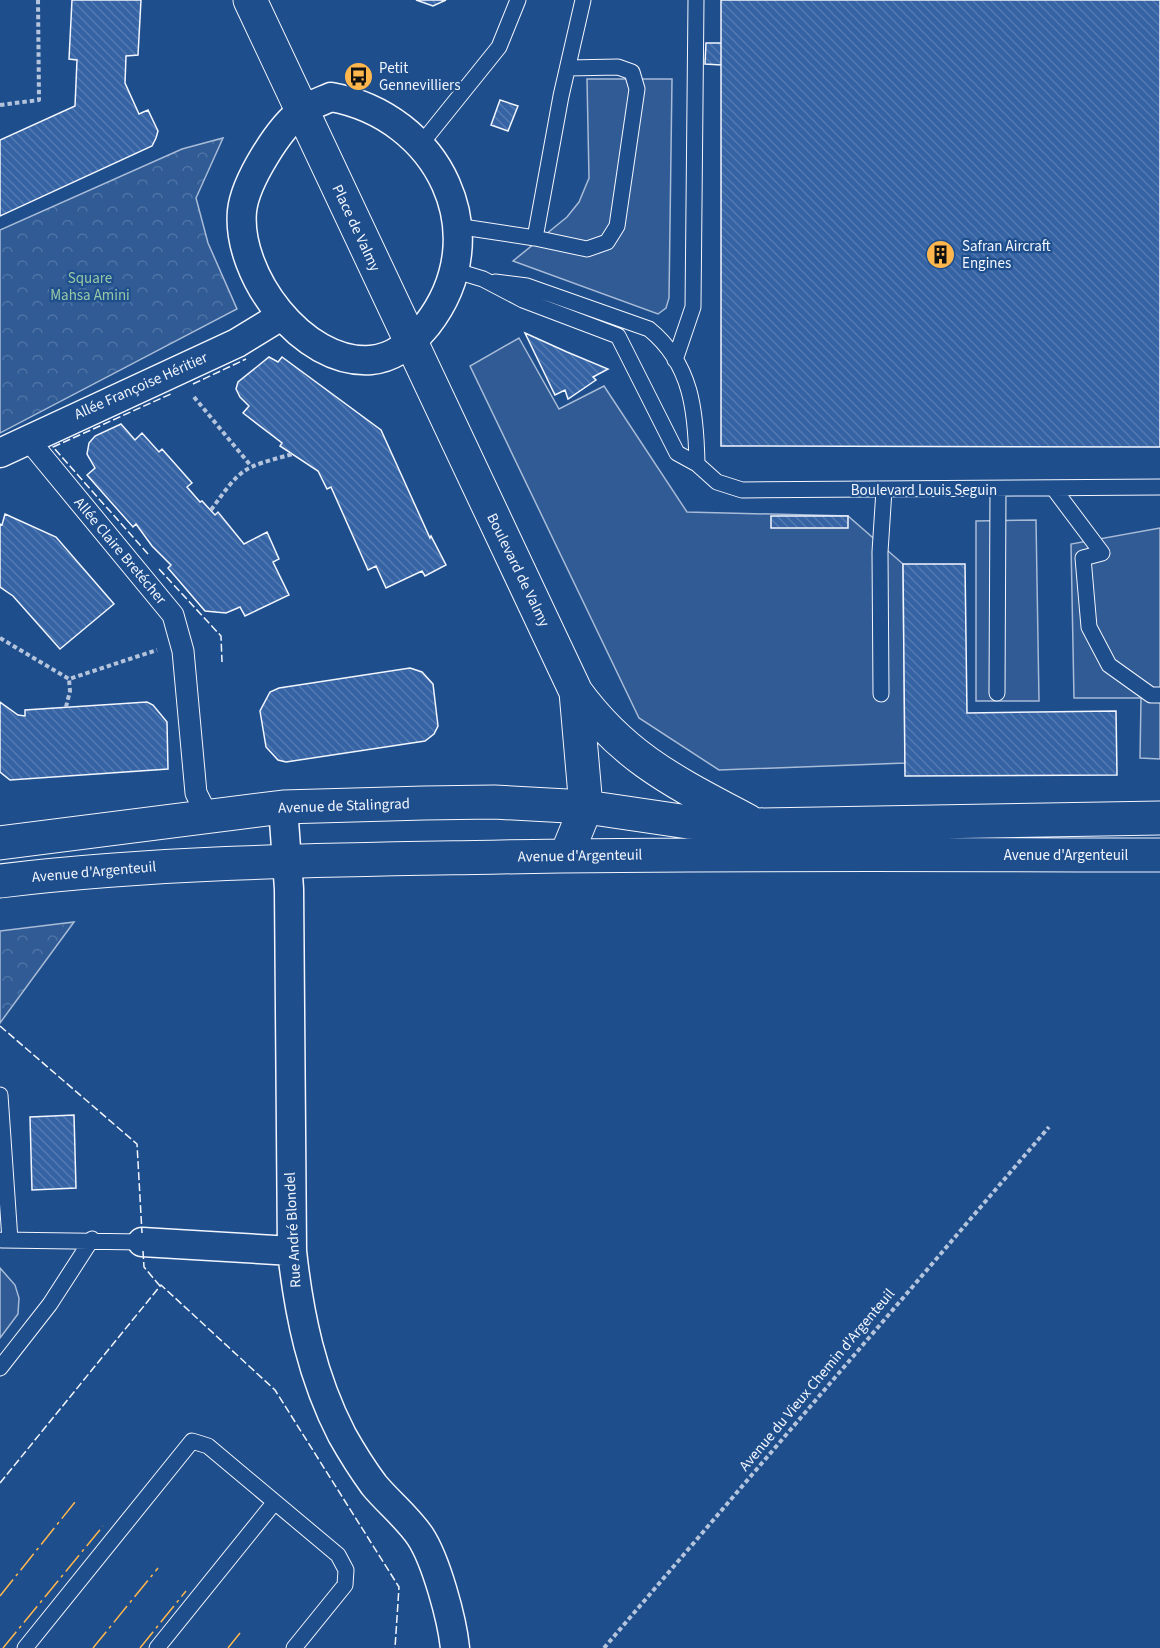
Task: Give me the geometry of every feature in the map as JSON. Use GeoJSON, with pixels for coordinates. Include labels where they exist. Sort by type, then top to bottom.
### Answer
{"type":"FeatureCollection","features":[{"type":"Feature","properties":{"kind":"main road"},"geometry":{"type":"LineString","coordinates":[[250,0],[301,111]]}},
{"type":"Feature","properties":{"kind":"main road","name":"Place de Valmy"},"geometry":{"type":"LineString","coordinates":[[301,111],[411,344]]}},
{"type":"Feature","properties":{"kind":"main road","name":"Boulevard de Valmy"},"geometry":{"type":"LineString","coordinates":[[411,344],[576,692],[585,807],[566,856]]}},
{"type":"Feature","properties":{"kind":"main road"},"geometry":{"type":"LineString","coordinates":[[576,692],[597,720],[694,809],[756,825],[1160,819]]}},
{"type":"Feature","properties":{"kind":"main road","name":"Avenue de Stalingrad"},"geometry":{"type":"LineString","coordinates":[[0,843],[283,807],[494,802],[585,807],[694,809]]}},
{"type":"Feature","properties":{"kind":"main road"},"geometry":{"type":"LineString","coordinates":[[585,807],[659,855]]}},
{"type":"Feature","properties":{"kind":"main road","name":"Avenue d'Argenteuil"},"geometry":{"type":"LineString","coordinates":[[0,881],[163,866],[288,861],[659,855],[1160,855]]}},
{"type":"Feature","properties":{"kind":"street"},"geometry":{"type":"LineString","coordinates":[[331,97],[357,102],[392,118],[421,144],[440,171],[449,193],[456,226],[453,270],[445,295],[411,344],[373,360],[330,354],[301,335],[280,316],[258,276],[243,240],[242,211],[253,175],[266,154],[301,111],[331,97]]}},
{"type":"Feature","properties":{"kind":"street","name":"Allée Françoise Héritier"},"geometry":{"type":"LineString","coordinates":[[0,453],[27,438],[237,343],[280,316]]}},
{"type":"Feature","properties":{"kind":"street","name":"Allée Claire Bretécher"},"geometry":{"type":"LineString","coordinates":[[27,438],[173,615],[183,651],[196,793],[208,817]]}},
{"type":"Feature","properties":{"kind":"street","name":"Rue André Blondel"},"geometry":{"type":"LineString","coordinates":[[283,807],[288,861],[292,1251],[307,1347],[342,1435],[374,1484],[420,1536],[442,1590],[453,1628],[455,1648]]}},
{"type":"Feature","properties":{"kind":"street"},"geometry":{"type":"LineString","coordinates":[[142,1242],[292,1251]]}},
{"type":"Feature","properties":{"kind":"lane"},"geometry":{"type":"LineString","coordinates":[[421,144],[499,47],[518,0]]}},
{"type":"Feature","properties":{"kind":"lane"},"geometry":{"type":"LineString","coordinates":[[535,238],[561,96],[584,0]]}},
{"type":"Feature","properties":{"kind":"lane"},"geometry":{"type":"LineString","coordinates":[[675,360],[693,307],[696,0]]}},
{"type":"Feature","properties":{"kind":"lane"},"geometry":{"type":"LineString","coordinates":[[456,226],[535,238],[587,249],[607,242],[616,226],[637,89],[632,72],[618,67],[567,68]]}},
{"type":"Feature","properties":{"kind":"lane","name":"Boulevard Louis Seguin"},"geometry":{"type":"LineString","coordinates":[[453,270],[486,282],[523,300],[618,336],[677,453],[697,464],[717,483],[742,490],[998,490],[1160,487]]}},
{"type":"Feature","properties":{"kind":"lane","name":"Boulevard Louis Seguin"},"geometry":{"type":"LineString","coordinates":[[486,282],[527,286],[649,329],[661,339],[689,383],[696,426],[697,464]]}},
{"type":"Feature","properties":{"kind":"lane"},"geometry":{"type":"LineString","coordinates":[[1054,489],[1102,553],[1083,558],[1089,627],[1109,665],[1151,695],[1160,695]]}},
{"type":"Feature","properties":{"kind":"lane"},"geometry":{"type":"LineString","coordinates":[[881,694],[880,552],[884,490]]}},
{"type":"Feature","properties":{"kind":"lane"},"geometry":{"type":"LineString","coordinates":[[997,693],[998,490]]}},
{"type":"Feature","properties":{"kind":"lane"},"geometry":{"type":"LineString","coordinates":[[0,1095],[5,1240],[92,1239],[142,1242]]}},
{"type":"Feature","properties":{"kind":"lane"},"geometry":{"type":"LineString","coordinates":[[0,1368],[50,1304],[92,1239]]}},
{"type":"Feature","properties":{"kind":"lane"},"geometry":{"type":"LineString","coordinates":[[25,1648],[192,1441],[208,1446],[338,1555],[346,1570],[345,1585],[294,1648]]}},
{"type":"Feature","properties":{"kind":"lane"},"geometry":{"type":"LineString","coordinates":[[157,1648],[274,1503]]}},
{"type":"Feature","properties":{"kind":"path"},"geometry":{"type":"LineString","coordinates":[[0,105],[39,100],[38,0]]}},
{"type":"Feature","properties":{"kind":"path"},"geometry":{"type":"LineString","coordinates":[[192,394],[251,466]]}},
{"type":"Feature","properties":{"kind":"path"},"geometry":{"type":"LineString","coordinates":[[211,510],[237,474],[251,466],[292,454]]}},
{"type":"Feature","properties":{"kind":"path"},"geometry":{"type":"LineString","coordinates":[[0,638],[69,679],[164,648]]}},
{"type":"Feature","properties":{"kind":"path"},"geometry":{"type":"LineString","coordinates":[[66,707],[70,691],[69,679]]}},
{"type":"Feature","properties":{"kind":"path","name":"Avenue du Vieux Chemin d'Argenteuil"},"geometry":{"type":"LineString","coordinates":[[604,1648],[1049,1127]]}},
{"type":"Feature","properties":{"kind":"shaded area"},"geometry":{"type":"Polygon","coordinates":[[[587,79],[672,79],[669,298],[666,308],[658,314],[513,261],[567,217],[579,202],[589,178],[587,79]]]}},
{"type":"Feature","properties":{"kind":"shaded area"},"geometry":{"type":"Polygon","coordinates":[[[519,338],[559,409],[604,386],[687,512],[848,516],[903,564],[905,763],[719,770],[639,718],[470,366],[519,338]]]}},
{"type":"Feature","properties":{"kind":"shaded area"},"geometry":{"type":"Polygon","coordinates":[[[1036,520],[1039,701],[976,701],[976,521],[1036,520]]]}},
{"type":"Feature","properties":{"kind":"shaded area"},"geometry":{"type":"Polygon","coordinates":[[[1160,528],[1160,759],[1140,758],[1141,698],[1074,698],[1071,544],[1160,528]]]}},
{"type":"Feature","properties":{"kind":"shaded area"},"geometry":{"type":"Polygon","coordinates":[[[0,1268],[15,1285],[19,1298],[18,1314],[0,1338],[0,1268]]]}},
{"type":"Feature","properties":{"kind":"green space","name":"Square Mahsa Amini"},"geometry":{"type":"Polygon","coordinates":[[[223,138],[196,198],[208,243],[237,309],[0,433],[0,230],[182,149],[223,138]]]}},
{"type":"Feature","properties":{"kind":"green space"},"geometry":{"type":"Polygon","coordinates":[[[74,922],[0,1023],[0,931],[74,922]]]}},
{"type":"Feature","properties":{"kind":"building"},"geometry":{"type":"Polygon","coordinates":[[[72,0],[141,0],[138,55],[126,56],[125,83],[139,114],[148,110],[158,131],[156,138],[152,146],[0,216],[0,140],[75,106],[77,60],[69,59],[72,0]]]}},
{"type":"Feature","properties":{"kind":"building"},"geometry":{"type":"Polygon","coordinates":[[[416,0],[446,0],[433,6],[416,0]]]}},
{"type":"Feature","properties":{"kind":"building","name":"Safran Aircraft Engines"},"geometry":{"type":"Polygon","coordinates":[[[721,0],[1160,0],[1160,447],[721,446],[721,0]]]}},
{"type":"Feature","properties":{"kind":"building"},"geometry":{"type":"Polygon","coordinates":[[[706,43],[721,43],[721,65],[705,64],[706,43]]]}},
{"type":"Feature","properties":{"kind":"building"},"geometry":{"type":"Polygon","coordinates":[[[500,100],[518,106],[508,131],[491,125],[500,100]]]}},
{"type":"Feature","properties":{"kind":"building"},"geometry":{"type":"Polygon","coordinates":[[[525,333],[608,369],[593,377],[596,380],[568,399],[565,390],[555,395],[525,333]]]}},
{"type":"Feature","properties":{"kind":"building"},"geometry":{"type":"Polygon","coordinates":[[[269,357],[278,362],[282,357],[381,430],[430,538],[431,536],[446,565],[425,576],[422,571],[386,588],[376,566],[368,570],[331,487],[327,489],[318,471],[280,446],[282,443],[243,413],[249,406],[236,389],[238,382],[269,357]]]}},
{"type":"Feature","properties":{"kind":"building"},"geometry":{"type":"Polygon","coordinates":[[[121,424],[135,440],[142,433],[159,452],[162,449],[192,483],[187,487],[215,515],[218,512],[244,544],[267,532],[279,559],[273,562],[289,595],[245,616],[240,607],[226,613],[205,611],[168,568],[171,565],[152,546],[136,524],[133,527],[87,475],[95,468],[87,454],[89,443],[95,436],[121,424]]]}},
{"type":"Feature","properties":{"kind":"building"},"geometry":{"type":"Polygon","coordinates":[[[5,514],[56,537],[114,604],[60,649],[13,596],[0,587],[0,524],[2,525],[5,514]]]}},
{"type":"Feature","properties":{"kind":"building"},"geometry":{"type":"Polygon","coordinates":[[[771,516],[848,516],[848,528],[771,528],[771,516]]]}},
{"type":"Feature","properties":{"kind":"building"},"geometry":{"type":"Polygon","coordinates":[[[903,564],[965,564],[967,713],[1116,711],[1117,775],[905,776],[903,564]]]}},
{"type":"Feature","properties":{"kind":"building"},"geometry":{"type":"Polygon","coordinates":[[[410,668],[422,672],[433,684],[438,726],[434,734],[425,741],[286,762],[278,760],[266,747],[260,711],[270,692],[279,688],[410,668]]]}},
{"type":"Feature","properties":{"kind":"building"},"geometry":{"type":"Polygon","coordinates":[[[0,702],[18,715],[25,716],[25,710],[147,702],[153,705],[167,722],[168,769],[10,780],[0,772],[0,702]]]}},
{"type":"Feature","properties":{"kind":"building"},"geometry":{"type":"Polygon","coordinates":[[[74,1115],[76,1188],[32,1190],[30,1117],[74,1115]]]}},
{"type":"Feature","properties":{"kind":"fence"},"geometry":{"type":"LineString","coordinates":[[193,384],[246,359]]}},
{"type":"Feature","properties":{"kind":"fence"},"geometry":{"type":"LineString","coordinates":[[148,554],[53,447],[173,393]]}},
{"type":"Feature","properties":{"kind":"fence"},"geometry":{"type":"LineString","coordinates":[[159,569],[221,636],[222,662]]}},
{"type":"Feature","properties":{"kind":"fence"},"geometry":{"type":"LineString","coordinates":[[0,1026],[137,1144],[142,1233]]}},
{"type":"Feature","properties":{"kind":"fence"},"geometry":{"type":"LineString","coordinates":[[143,1251],[144,1267],[160,1286]]}},
{"type":"Feature","properties":{"kind":"fence"},"geometry":{"type":"LineString","coordinates":[[0,1483],[161,1285],[275,1390],[399,1587],[395,1648]]}},
{"type":"Feature","properties":{"kind":"power"},"geometry":{"type":"LineString","coordinates":[[0,1596],[75,1502]]}},
{"type":"Feature","properties":{"kind":"power"},"geometry":{"type":"LineString","coordinates":[[3,1648],[103,1526]]}},
{"type":"Feature","properties":{"kind":"power"},"geometry":{"type":"LineString","coordinates":[[93,1648],[158,1568]]}},
{"type":"Feature","properties":{"kind":"power"},"geometry":{"type":"LineString","coordinates":[[140,1648],[186,1591]]}},
{"type":"Feature","properties":{"kind":"power"},"geometry":{"type":"LineString","coordinates":[[228,1648],[240,1633]]}},
{"type":"Feature","properties":{"kind":"place","name":"Petit Gennevilliers"},"geometry":{"type":"Point","coordinates":[358,77]}},
{"type":"Feature","properties":{"kind":"place","name":"Safran Aircraft Engines"},"geometry":{"type":"Point","coordinates":[941,255]}}]}
